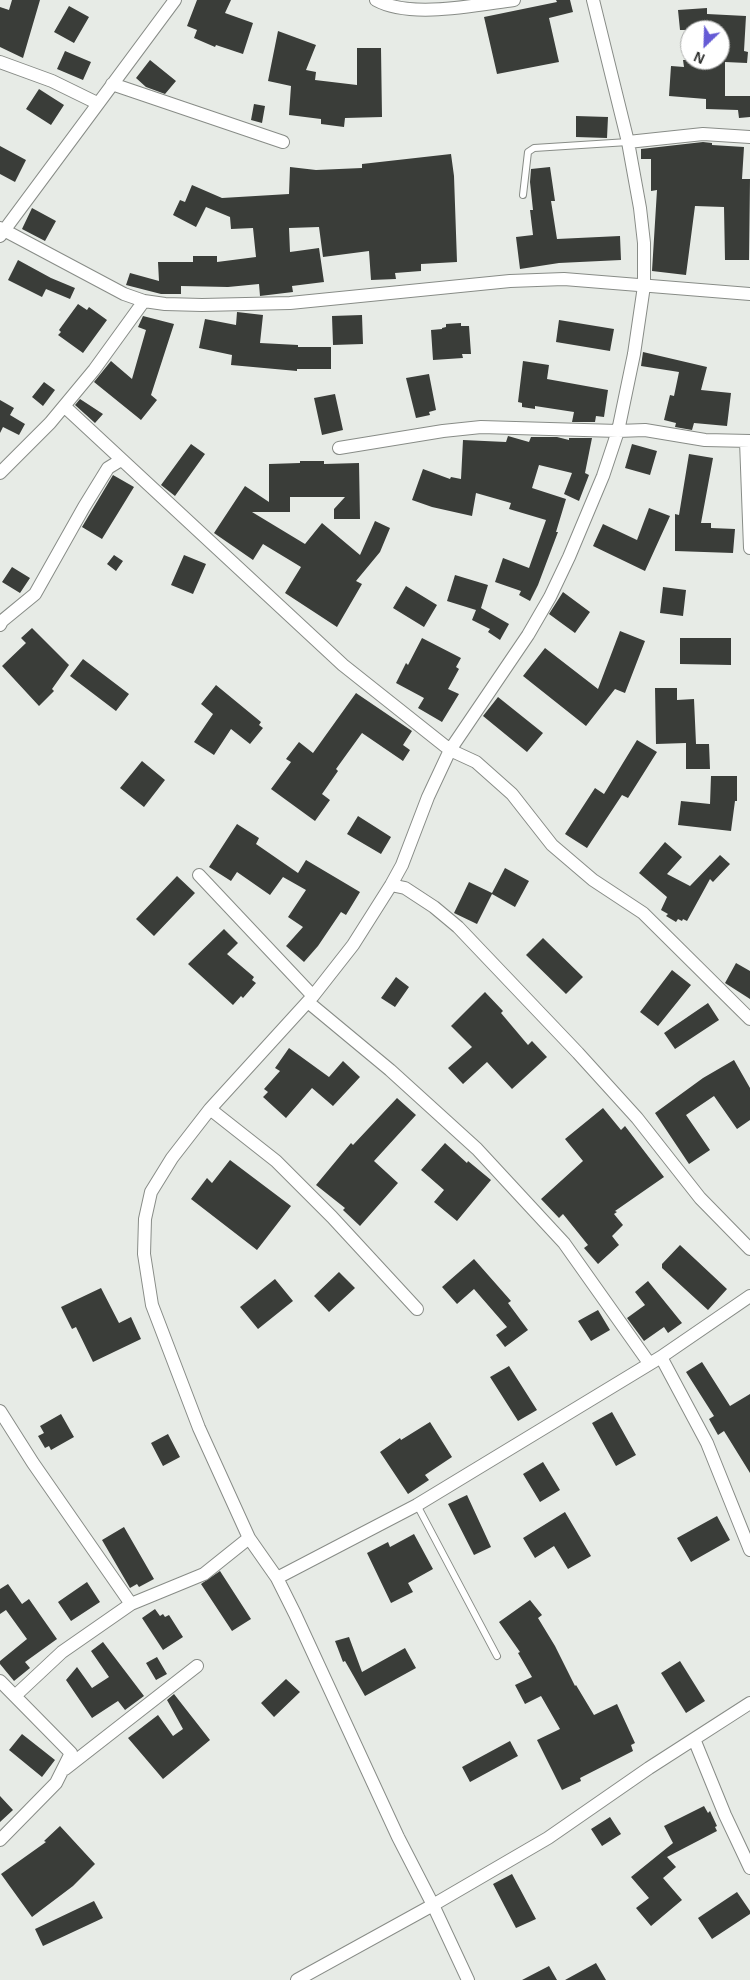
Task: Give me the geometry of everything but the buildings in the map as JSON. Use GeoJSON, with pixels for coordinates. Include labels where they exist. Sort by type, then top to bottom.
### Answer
{"type":"FeatureCollection","features":[{"type":"Feature","properties":{"kind":"street"},"geometry":{"type":"LineString","coordinates":[[175,0],[1,231],[124,294],[144,301],[165,304],[202,305],[290,302],[510,281],[555,279],[750,294]]}},
{"type":"Feature","properties":{"kind":"street"},"geometry":{"type":"LineString","coordinates":[[376,0],[384,4],[421,9],[439,9],[514,0]]}},
{"type":"Feature","properties":{"kind":"street"},"geometry":{"type":"LineString","coordinates":[[468,1980],[433,1905],[398,1837],[276,1578],[249,1538],[199,1428],[152,1305],[146,1267],[146,1219],[151,1192],[172,1158],[210,1109],[311,999],[353,945],[391,885],[402,865],[428,796],[450,750],[528,635],[560,578],[603,476],[618,431],[627,392],[644,286],[644,243],[640,208],[628,142],[593,0]]}},
{"type":"Feature","properties":{"kind":"street"},"geometry":{"type":"LineString","coordinates":[[0,62],[52,81],[97,104]]}},
{"type":"Feature","properties":{"kind":"street"},"geometry":{"type":"LineString","coordinates":[[112,84],[283,142]]}},
{"type":"Feature","properties":{"kind":"street"},"geometry":{"type":"LineString","coordinates":[[628,142],[703,134],[750,137]]}},
{"type":"Feature","properties":{"kind":"street"},"geometry":{"type":"LineString","coordinates":[[0,473],[50,423],[94,370],[144,301]]}},
{"type":"Feature","properties":{"kind":"street"},"geometry":{"type":"LineString","coordinates":[[64,406],[342,665],[450,750],[476,762],[512,794],[552,845],[593,880],[643,913],[750,1019]]}},
{"type":"Feature","properties":{"kind":"street"},"geometry":{"type":"LineString","coordinates":[[339,448],[419,434],[482,427],[645,430],[705,440],[748,441],[750,548]]}},
{"type":"Feature","properties":{"kind":"street"},"geometry":{"type":"LineString","coordinates":[[1,622],[35,594],[108,468],[122,460]]}},
{"type":"Feature","properties":{"kind":"street"},"geometry":{"type":"LineString","coordinates":[[199,875],[311,999],[477,1149],[564,1243],[649,1363]]}},
{"type":"Feature","properties":{"kind":"street"},"geometry":{"type":"LineString","coordinates":[[391,885],[405,888],[458,926],[578,1052],[637,1118],[700,1198],[750,1250]]}},
{"type":"Feature","properties":{"kind":"street"},"geometry":{"type":"LineString","coordinates":[[210,1109],[276,1161],[332,1217],[417,1309]]}},
{"type":"Feature","properties":{"kind":"street"},"geometry":{"type":"LineString","coordinates":[[276,1578],[417,1505],[661,1357],[750,1296]]}},
{"type":"Feature","properties":{"kind":"street"},"geometry":{"type":"LineString","coordinates":[[661,1357],[707,1443],[750,1550]]}},
{"type":"Feature","properties":{"kind":"street"},"geometry":{"type":"LineString","coordinates":[[0,1410],[33,1463],[131,1604]]}},
{"type":"Feature","properties":{"kind":"street"},"geometry":{"type":"LineString","coordinates":[[16,1695],[62,1652],[131,1604],[204,1574],[249,1538]]}},
{"type":"Feature","properties":{"kind":"street"},"geometry":{"type":"LineString","coordinates":[[61,1772],[197,1666]]}},
{"type":"Feature","properties":{"kind":"street"},"geometry":{"type":"LineString","coordinates":[[0,1681],[16,1695],[71,1753],[56,1783],[0,1840]]}},
{"type":"Feature","properties":{"kind":"street"},"geometry":{"type":"LineString","coordinates":[[297,1980],[433,1905],[548,1838],[649,1768],[750,1703]]}},
{"type":"Feature","properties":{"kind":"street"},"geometry":{"type":"LineString","coordinates":[[694,1739],[725,1815],[750,1868]]}},
{"type":"Feature","properties":{"kind":"lane"},"geometry":{"type":"LineString","coordinates":[[524,195],[528,152],[534,148],[628,142]]}},
{"type":"Feature","properties":{"kind":"lane"},"geometry":{"type":"LineString","coordinates":[[417,1505],[497,1656]]}}]}
